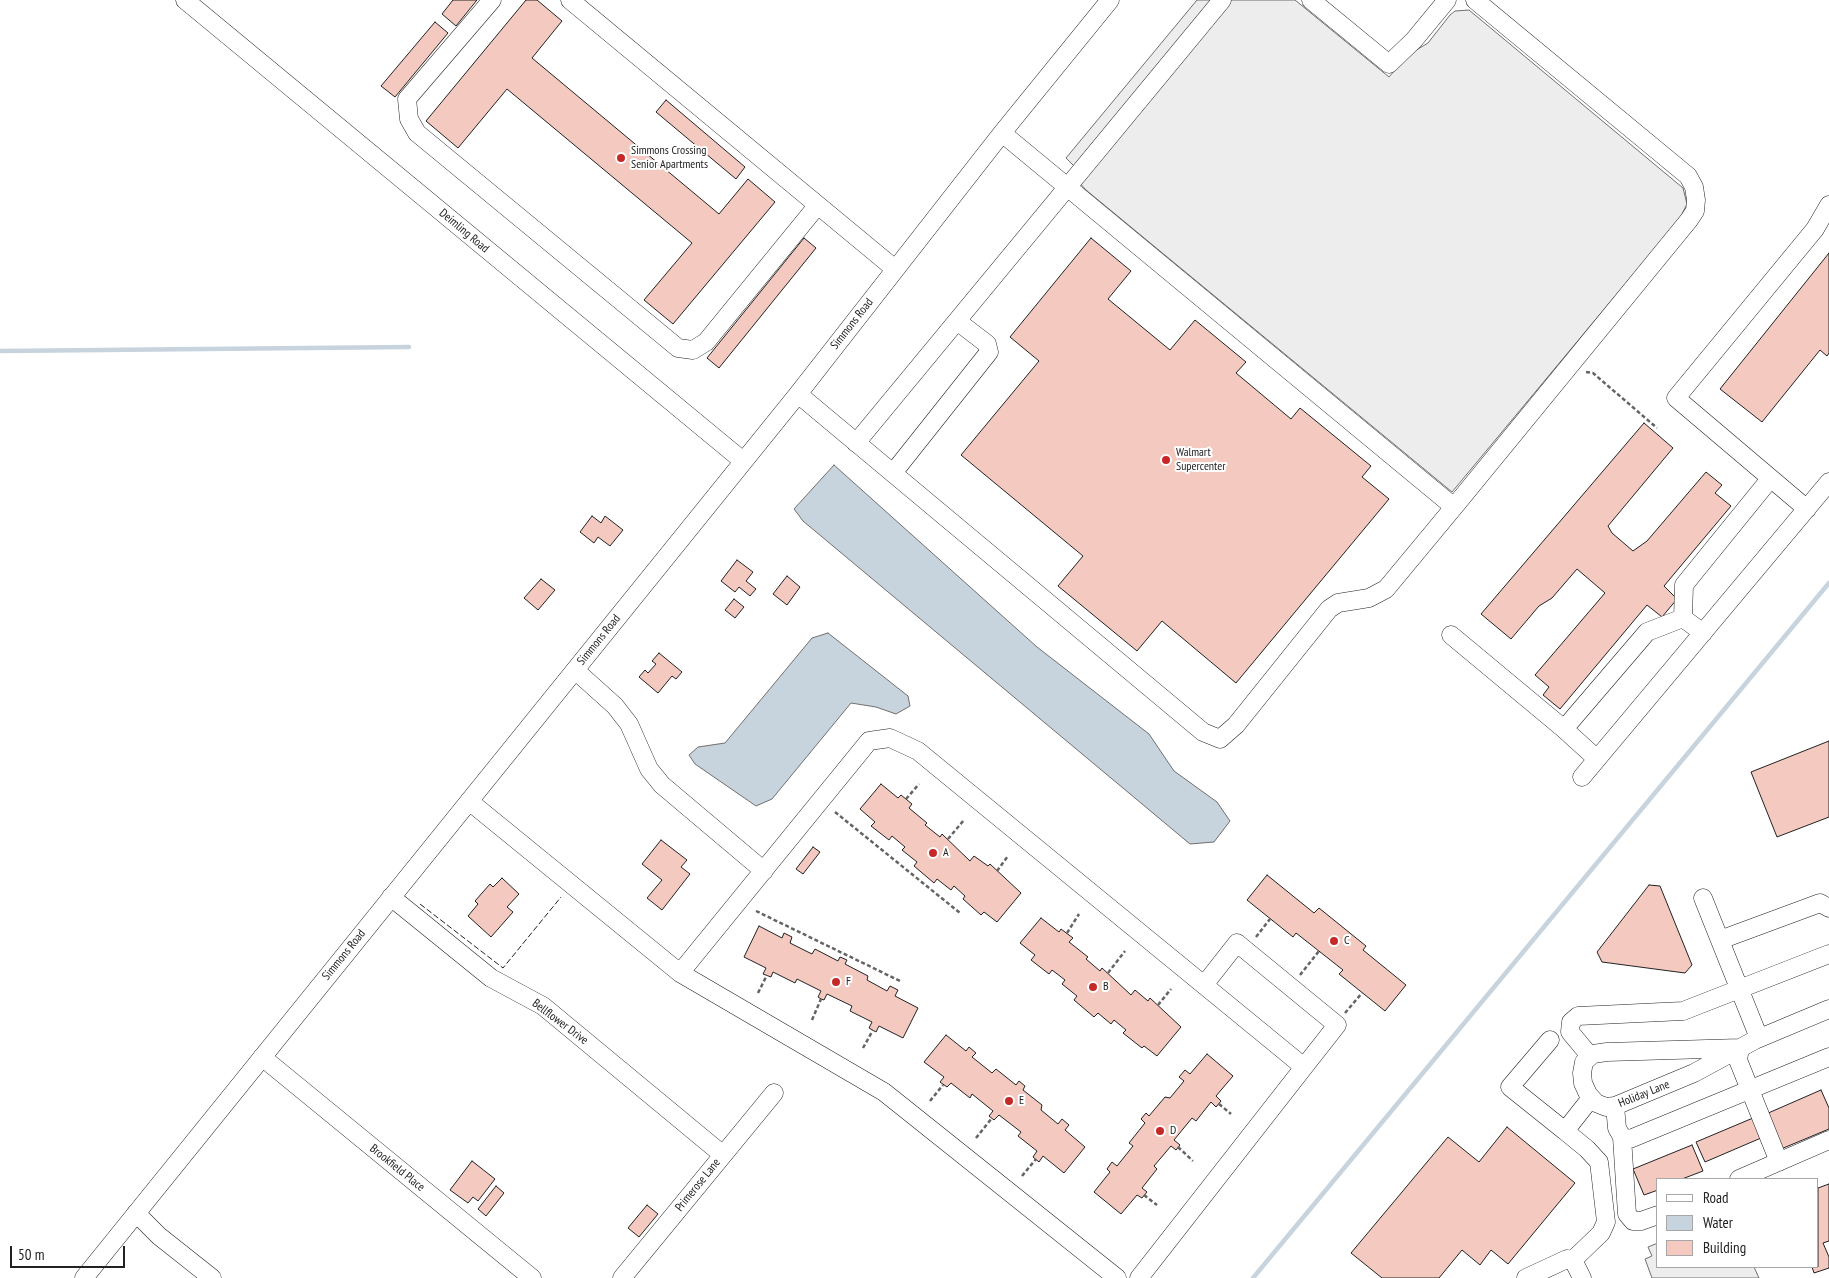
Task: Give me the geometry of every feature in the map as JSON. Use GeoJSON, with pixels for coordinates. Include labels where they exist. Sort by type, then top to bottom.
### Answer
{"type":"FeatureCollection","features":[{"type":"Feature","properties":{"kind":"street","name":"Deimling Road"},"geometry":{"type":"LineString","coordinates":[[185,0],[743,461]]}},
{"type":"Feature","properties":{"kind":"street"},"geometry":{"type":"LineString","coordinates":[[492,0],[407,100],[408,119],[417,133],[678,348],[693,350],[706,342],[817,206]]}},
{"type":"Feature","properties":{"kind":"street"},"geometry":{"type":"LineString","coordinates":[[570,0],[895,269]]}},
{"type":"Feature","properties":{"kind":"street","name":"Simmons Road"},"geometry":{"type":"LineString","coordinates":[[84,1278],[798,394],[1002,133],[1110,0]]}},
{"type":"Feature","properties":{"kind":"street"},"geometry":{"type":"LineString","coordinates":[[856,443],[1222,0]]}},
{"type":"Feature","properties":{"kind":"street"},"geometry":{"type":"LineString","coordinates":[[1311,0],[1389,64],[1414,40],[1447,0]]}},
{"type":"Feature","properties":{"kind":"street"},"geometry":{"type":"LineString","coordinates":[[798,394],[1203,732],[1220,738],[1236,725],[1330,609],[1338,602],[1369,598],[1386,589],[1689,220],[1695,210],[1694,187],[1688,176],[1475,0]]}},
{"type":"Feature","properties":{"kind":"street"},"geometry":{"type":"LineString","coordinates":[[1002,133],[1454,507]]}},
{"type":"Feature","properties":{"kind":"street"},"geometry":{"type":"LineString","coordinates":[[1807,509],[1676,398],[1815,230],[1829,205]]}},
{"type":"Feature","properties":{"kind":"street"},"geometry":{"type":"LineString","coordinates":[[893,473],[989,352],[987,344],[957,321]]}},
{"type":"Feature","properties":{"kind":"street"},"geometry":{"type":"LineString","coordinates":[[1683,618],[1684,586],[1770,479]]}},
{"type":"Feature","properties":{"kind":"street"},"geometry":{"type":"LineString","coordinates":[[1582,777],[1829,482]]}},
{"type":"Feature","properties":{"kind":"street"},"geometry":{"type":"LineString","coordinates":[[1683,618],[1702,633]]}},
{"type":"Feature","properties":{"kind":"street"},"geometry":{"type":"LineString","coordinates":[[1564,729],[1647,632],[1683,618]]}},
{"type":"Feature","properties":{"kind":"street"},"geometry":{"type":"LineString","coordinates":[[1451,635],[1564,729],[1597,759]]}},
{"type":"Feature","properties":{"kind":"street"},"geometry":{"type":"LineString","coordinates":[[575,670],[615,706],[629,724],[649,769],[662,785],[764,871]]}},
{"type":"Feature","properties":{"kind":"street"},"geometry":{"type":"LineString","coordinates":[[680,973],[869,741],[890,738],[918,751],[1304,1067]]}},
{"type":"Feature","properties":{"kind":"street"},"geometry":{"type":"LineString","coordinates":[[469,801],[680,973],[884,1092],[1117,1278]]}},
{"type":"Feature","properties":{"kind":"street","name":"Bellflower Drive"},"geometry":{"type":"LineString","coordinates":[[391,897],[491,978],[543,1006],[723,1155]]}},
{"type":"Feature","properties":{"kind":"street"},"geometry":{"type":"LineString","coordinates":[[1703,898],[1760,1038]]}},
{"type":"Feature","properties":{"kind":"street"},"geometry":{"type":"LineString","coordinates":[[1720,940],[1820,903],[1829,908]]}},
{"type":"Feature","properties":{"kind":"street"},"geometry":{"type":"LineString","coordinates":[[1138,1278],[1337,1025],[1237,943],[1204,985]]}},
{"type":"Feature","properties":{"kind":"street"},"geometry":{"type":"LineString","coordinates":[[1566,1131],[1591,1098],[1583,1084],[1582,1074],[1584,1062],[1590,1056],[1570,1032],[1571,1022],[1578,1016],[1683,1011],[1706,1004],[1739,988],[1829,954]]}},
{"type":"Feature","properties":{"kind":"street","name":"Holiday Lane"},"geometry":{"type":"LineString","coordinates":[[1591,1098],[1601,1105],[1615,1106],[1694,1074],[1760,1038],[1829,1009]]}},
{"type":"Feature","properties":{"kind":"street"},"geometry":{"type":"LineString","coordinates":[[1550,1040],[1510,1087],[1566,1131],[1599,1162],[1604,1228]]}},
{"type":"Feature","properties":{"kind":"street"},"geometry":{"type":"LineString","coordinates":[[1740,1048],[1738,1060],[1779,1162]]}},
{"type":"Feature","properties":{"kind":"street","name":"Holiday Lane"},"geometry":{"type":"LineString","coordinates":[[1590,1056],[1607,1052],[1740,1048]]}},
{"type":"Feature","properties":{"kind":"street","name":"Brookfield Place"},"geometry":{"type":"LineString","coordinates":[[262,1057],[532,1278]]}},
{"type":"Feature","properties":{"kind":"street"},"geometry":{"type":"LineString","coordinates":[[1622,1137],[1630,1139],[1829,1057]]}},
{"type":"Feature","properties":{"kind":"street","name":"Primerose Lane"},"geometry":{"type":"LineString","coordinates":[[622,1278],[774,1093]]}},
{"type":"Feature","properties":{"kind":"street"},"geometry":{"type":"LineString","coordinates":[[1615,1106],[1617,1128],[1622,1137],[1627,1214],[1632,1221]]}},
{"type":"Feature","properties":{"kind":"street"},"geometry":{"type":"LineString","coordinates":[[1741,1178],[1829,1140]]}},
{"type":"Feature","properties":{"kind":"street"},"geometry":{"type":"LineString","coordinates":[[136,1213],[159,1236],[212,1278]]}},
{"type":"Feature","properties":{"kind":"street"},"geometry":{"type":"LineString","coordinates":[[1573,1260],[1604,1228],[1617,1227],[1656,1215]]}},
{"type":"Feature","properties":{"kind":"street"},"geometry":{"type":"LineString","coordinates":[[1526,1278],[1567,1259],[1573,1260]]}},
{"type":"Feature","properties":{"kind":"street"},"geometry":{"type":"LineString","coordinates":[[1573,1260],[1582,1278]]}},
{"type":"Feature","properties":{"kind":"path"},"geometry":{"type":"LineString","coordinates":[[1583,372],[1593,373],[1657,428]]}},
{"type":"Feature","properties":{"kind":"path"},"geometry":{"type":"LineString","coordinates":[[906,799],[919,784]]}},
{"type":"Feature","properties":{"kind":"path"},"geometry":{"type":"LineString","coordinates":[[835,812],[960,913]]}},
{"type":"Feature","properties":{"kind":"path"},"geometry":{"type":"LineString","coordinates":[[948,839],[964,820]]}},
{"type":"Feature","properties":{"kind":"path"},"geometry":{"type":"LineString","coordinates":[[998,870],[1008,856]]}},
{"type":"Feature","properties":{"kind":"path"},"geometry":{"type":"LineString","coordinates":[[756,911],[900,981]]}},
{"type":"Feature","properties":{"kind":"path"},"geometry":{"type":"LineString","coordinates":[[1067,933],[1079,914]]}},
{"type":"Feature","properties":{"kind":"path"},"geometry":{"type":"LineString","coordinates":[[1253,940],[1270,919]]}},
{"type":"Feature","properties":{"kind":"path"},"geometry":{"type":"LineString","coordinates":[[1108,973],[1124,951]]}},
{"type":"Feature","properties":{"kind":"path"},"geometry":{"type":"LineString","coordinates":[[1299,976],[1319,952]]}},
{"type":"Feature","properties":{"kind":"path"},"geometry":{"type":"LineString","coordinates":[[758,993],[767,975]]}},
{"type":"Feature","properties":{"kind":"path"},"geometry":{"type":"LineString","coordinates":[[1158,1004],[1171,989]]}},
{"type":"Feature","properties":{"kind":"path"},"geometry":{"type":"LineString","coordinates":[[1345,1013],[1362,993]]}},
{"type":"Feature","properties":{"kind":"path"},"geometry":{"type":"LineString","coordinates":[[812,1020],[821,999]]}},
{"type":"Feature","properties":{"kind":"path"},"geometry":{"type":"LineString","coordinates":[[863,1048],[873,1030]]}},
{"type":"Feature","properties":{"kind":"path"},"geometry":{"type":"LineString","coordinates":[[930,1101],[943,1085]]}},
{"type":"Feature","properties":{"kind":"path"},"geometry":{"type":"LineString","coordinates":[[1219,1104],[1231,1114]]}},
{"type":"Feature","properties":{"kind":"path"},"geometry":{"type":"LineString","coordinates":[[976,1138],[992,1118]]}},
{"type":"Feature","properties":{"kind":"path"},"geometry":{"type":"LineString","coordinates":[[1178,1147],[1193,1161]]}},
{"type":"Feature","properties":{"kind":"path"},"geometry":{"type":"LineString","coordinates":[[1022,1176],[1036,1159]]}},
{"type":"Feature","properties":{"kind":"path"},"geometry":{"type":"LineString","coordinates":[[1144,1195],[1157,1205]]}},
{"type":"Feature","properties":{"kind":"shaded area"},"geometry":{"type":"Polygon","coordinates":[[[1197,0],[1295,0],[1389,77],[1408,55],[1428,43],[1450,15],[1455,11],[1469,10],[1683,188],[1687,204],[1680,218],[1452,492],[1086,190],[1069,171],[1074,166],[1066,158],[1197,0]]]}},
{"type":"Feature","properties":{"kind":"shaded area"},"geometry":{"type":"Polygon","coordinates":[[[1656,1244],[1656,1268],[1754,1268],[1759,1278],[1652,1278],[1645,1259],[1652,1256],[1648,1247],[1656,1244]]]}},
{"type":"Feature","properties":{"kind":"water"},"geometry":{"type":"Polygon","coordinates":[[[834,465],[1037,647],[1149,734],[1174,771],[1217,802],[1230,821],[1214,842],[1190,844],[803,521],[794,509],[834,465]]]}},
{"type":"Feature","properties":{"kind":"water"},"geometry":{"type":"Polygon","coordinates":[[[828,633],[908,696],[910,706],[896,714],[876,707],[851,703],[772,799],[756,806],[695,764],[689,755],[698,747],[725,743],[812,638],[828,633]]]}},
{"type":"Feature","properties":{"kind":"building"},"geometry":{"type":"Polygon","coordinates":[[[453,0],[477,0],[456,26],[442,14],[453,0]]]}},
{"type":"Feature","properties":{"kind":"building","name":"Simmons Crossing Senior Apartments"},"geometry":{"type":"Polygon","coordinates":[[[526,0],[537,0],[562,21],[532,58],[719,214],[748,179],[775,202],[673,324],[644,300],[692,243],[507,89],[458,148],[426,121],[526,0]]]}},
{"type":"Feature","properties":{"kind":"building"},"geometry":{"type":"Polygon","coordinates":[[[435,22],[448,33],[395,97],[381,86],[435,22]]]}},
{"type":"Feature","properties":{"kind":"building"},"geometry":{"type":"Polygon","coordinates":[[[666,100],[745,167],[736,179],[656,112],[666,100]]]}},
{"type":"Feature","properties":{"kind":"building"},"geometry":{"type":"Polygon","coordinates":[[[804,238],[816,248],[719,368],[707,358],[804,238]]]}},
{"type":"Feature","properties":{"kind":"building","name":"Walmart Supercenter"},"geometry":{"type":"Polygon","coordinates":[[[1091,238],[1131,271],[1108,299],[1170,350],[1195,320],[1246,362],[1236,373],[1291,419],[1300,408],[1371,466],[1362,477],[1389,499],[1236,683],[1162,621],[1137,651],[1058,586],[1083,556],[961,455],[1039,361],[1010,337],[1091,238]]]}},
{"type":"Feature","properties":{"kind":"building"},"geometry":{"type":"Polygon","coordinates":[[[1829,253],[1829,353],[1827,356],[1820,350],[1762,422],[1720,389],[1829,253]]]}},
{"type":"Feature","properties":{"kind":"building"},"geometry":{"type":"Polygon","coordinates":[[[1644,423],[1673,448],[1608,526],[1612,533],[1633,551],[1647,541],[1706,472],[1722,485],[1715,493],[1731,506],[1664,586],[1677,599],[1662,617],[1647,605],[1560,709],[1543,695],[1549,687],[1535,675],[1605,593],[1577,569],[1552,598],[1539,606],[1511,639],[1481,614],[1644,423]]]}},
{"type":"Feature","properties":{"kind":"building"},"geometry":{"type":"Polygon","coordinates":[[[592,516],[601,523],[605,516],[623,530],[610,546],[598,537],[594,543],[580,532],[592,516]]]}},
{"type":"Feature","properties":{"kind":"building"},"geometry":{"type":"Polygon","coordinates":[[[737,560],[753,572],[746,581],[756,589],[750,596],[739,587],[735,592],[721,581],[737,560]]]}},
{"type":"Feature","properties":{"kind":"building"},"geometry":{"type":"Polygon","coordinates":[[[787,576],[800,587],[787,605],[773,594],[787,576]]]}},
{"type":"Feature","properties":{"kind":"building"},"geometry":{"type":"Polygon","coordinates":[[[541,579],[555,590],[538,610],[524,598],[541,579]]]}},
{"type":"Feature","properties":{"kind":"building"},"geometry":{"type":"Polygon","coordinates":[[[734,599],[744,607],[735,618],[725,610],[734,599]]]}},
{"type":"Feature","properties":{"kind":"building"},"geometry":{"type":"Polygon","coordinates":[[[659,653],[682,672],[676,679],[672,676],[658,693],[639,677],[645,670],[648,673],[656,664],[652,661],[659,653]]]}},
{"type":"Feature","properties":{"kind":"building"},"geometry":{"type":"Polygon","coordinates":[[[1829,741],[1829,817],[1777,837],[1751,772],[1829,741]]]}},
{"type":"Feature","properties":{"kind":"building","name":"A"},"geometry":{"type":"Polygon","coordinates":[[[881,784],[898,798],[901,795],[912,804],[909,808],[927,823],[925,825],[940,837],[942,834],[970,861],[974,856],[988,866],[990,864],[1021,893],[997,922],[984,912],[981,915],[963,899],[965,896],[954,886],[951,890],[937,879],[934,883],[914,866],[917,862],[902,850],[905,847],[892,836],[889,840],[871,826],[875,822],[860,809],[881,784]]]}},
{"type":"Feature","properties":{"kind":"building"},"geometry":{"type":"Polygon","coordinates":[[[661,840],[687,860],[681,867],[690,874],[662,910],[647,898],[662,880],[642,864],[661,840]]]}},
{"type":"Feature","properties":{"kind":"building"},"geometry":{"type":"Polygon","coordinates":[[[813,847],[820,852],[803,874],[796,869],[813,847]]]}},
{"type":"Feature","properties":{"kind":"building","name":"C"},"geometry":{"type":"Polygon","coordinates":[[[1267,875],[1314,913],[1319,908],[1366,946],[1363,950],[1406,985],[1385,1011],[1339,974],[1343,970],[1296,933],[1293,937],[1247,900],[1267,875]]]}},
{"type":"Feature","properties":{"kind":"building"},"geometry":{"type":"Polygon","coordinates":[[[502,878],[519,894],[507,907],[513,912],[491,937],[468,916],[478,904],[475,901],[490,884],[493,887],[502,878]]]}},
{"type":"Feature","properties":{"kind":"building"},"geometry":{"type":"Polygon","coordinates":[[[1649,885],[1660,886],[1692,965],[1685,973],[1602,962],[1597,952],[1649,885]]]}},
{"type":"Feature","properties":{"kind":"building","name":"B"},"geometry":{"type":"Polygon","coordinates":[[[1041,918],[1059,932],[1061,929],[1073,938],[1069,942],[1088,957],[1086,959],[1100,971],[1102,968],[1131,995],[1135,990],[1148,1001],[1150,998],[1181,1027],[1157,1056],[1144,1046],[1142,1048],[1123,1033],[1126,1030],[1114,1020],[1111,1024],[1098,1013],[1094,1017],[1074,1000],[1077,996],[1062,984],[1065,980],[1052,970],[1049,974],[1031,960],[1035,955],[1020,943],[1041,918]]]}},
{"type":"Feature","properties":{"kind":"building","name":"F"},"geometry":{"type":"Polygon","coordinates":[[[759,926],[782,938],[784,933],[792,937],[790,943],[812,954],[815,949],[838,961],[840,957],[847,960],[845,964],[868,976],[867,980],[887,991],[890,986],[898,990],[895,996],[918,1008],[903,1038],[879,1026],[876,1032],[869,1028],[872,1022],[850,1011],[852,1006],[827,994],[824,1000],[821,999],[818,997],[821,991],[797,979],[795,983],[773,972],[771,977],[763,974],[766,968],[744,957],[759,926]]]}},
{"type":"Feature","properties":{"kind":"building","name":"E"},"geometry":{"type":"Polygon","coordinates":[[[946,1035],[966,1051],[969,1047],[976,1053],[972,1057],[992,1073],[996,1069],[1016,1085],[1019,1081],[1025,1086],[1023,1090],[1042,1105],[1041,1110],[1058,1124],[1062,1119],[1069,1125],[1065,1130],[1085,1147],[1064,1173],[1043,1156],[1039,1162],[1033,1157],[1037,1151],[1018,1136],[1021,1132],[999,1115],[994,1120],[989,1116],[993,1111],[972,1094],[970,1098],[951,1083],[947,1087],[940,1082],[944,1077],[924,1062],[946,1035]]]}},
{"type":"Feature","properties":{"kind":"building","name":"D"},"geometry":{"type":"Polygon","coordinates":[[[1207,1054],[1233,1076],[1216,1096],[1221,1101],[1216,1107],[1211,1102],[1196,1121],[1192,1118],[1174,1140],[1180,1145],[1176,1150],[1171,1146],[1154,1166],[1157,1169],[1142,1188],[1147,1192],[1142,1198],[1137,1195],[1121,1214],[1094,1192],[1110,1172],[1107,1169],[1112,1162],[1117,1166],[1133,1146],[1129,1143],[1145,1123],[1141,1119],[1146,1113],[1149,1116],[1165,1097],[1170,1098],[1184,1081],[1179,1077],[1185,1070],[1190,1074],[1207,1054]]]}},
{"type":"Feature","properties":{"kind":"building"},"geometry":{"type":"Polygon","coordinates":[[[1821,1090],[1829,1108],[1829,1129],[1781,1149],[1766,1114],[1821,1090]]]}},
{"type":"Feature","properties":{"kind":"building"},"geometry":{"type":"Polygon","coordinates":[[[1753,1118],[1761,1138],[1705,1162],[1696,1142],[1753,1118]]]}},
{"type":"Feature","properties":{"kind":"building"},"geometry":{"type":"Polygon","coordinates":[[[1507,1127],[1575,1183],[1508,1264],[1491,1250],[1480,1265],[1462,1250],[1439,1278],[1382,1278],[1351,1253],[1448,1137],[1479,1162],[1507,1127]]]}},
{"type":"Feature","properties":{"kind":"building"},"geometry":{"type":"Polygon","coordinates":[[[1692,1145],[1703,1171],[1685,1178],[1656,1178],[1656,1191],[1644,1195],[1633,1169],[1692,1145]]]}},
{"type":"Feature","properties":{"kind":"building"},"geometry":{"type":"Polygon","coordinates":[[[472,1161],[495,1179],[478,1201],[473,1197],[468,1203],[450,1190],[472,1161]]]}},
{"type":"Feature","properties":{"kind":"building"},"geometry":{"type":"Polygon","coordinates":[[[1829,1184],[1829,1241],[1823,1243],[1829,1257],[1829,1268],[1814,1273],[1812,1268],[1819,1268],[1819,1188],[1829,1184]]]}},
{"type":"Feature","properties":{"kind":"building"},"geometry":{"type":"Polygon","coordinates":[[[496,1186],[504,1193],[486,1216],[478,1209],[496,1186]]]}},
{"type":"Feature","properties":{"kind":"building"},"geometry":{"type":"Polygon","coordinates":[[[647,1205],[658,1214],[639,1237],[628,1228],[647,1205]]]}},
{"type":"Feature","properties":{"kind":"waterway"},"geometry":{"type":"LineString","coordinates":[[0,351],[409,347]]}},
{"type":"Feature","properties":{"kind":"waterway"},"geometry":{"type":"LineString","coordinates":[[1253,1278],[1829,583]]}},
{"type":"Feature","properties":{"kind":"fence"},"geometry":{"type":"LineString","coordinates":[[420,904],[503,968],[561,897]]}},
{"type":"Feature","properties":{"kind":"place","name":"Simmons Crossing Senior Apartments"},"geometry":{"type":"Point","coordinates":[621,158]}},
{"type":"Feature","properties":{"kind":"place","name":"Walmart Supercenter"},"geometry":{"type":"Point","coordinates":[1166,460]}},
{"type":"Feature","properties":{"kind":"place","name":"A"},"geometry":{"type":"Point","coordinates":[933,853]}},
{"type":"Feature","properties":{"kind":"place","name":"C"},"geometry":{"type":"Point","coordinates":[1334,941]}},
{"type":"Feature","properties":{"kind":"place","name":"F"},"geometry":{"type":"Point","coordinates":[836,982]}},
{"type":"Feature","properties":{"kind":"place","name":"B"},"geometry":{"type":"Point","coordinates":[1093,987]}},
{"type":"Feature","properties":{"kind":"place","name":"E"},"geometry":{"type":"Point","coordinates":[1009,1101]}},
{"type":"Feature","properties":{"kind":"place","name":"D"},"geometry":{"type":"Point","coordinates":[1160,1131]}}]}
